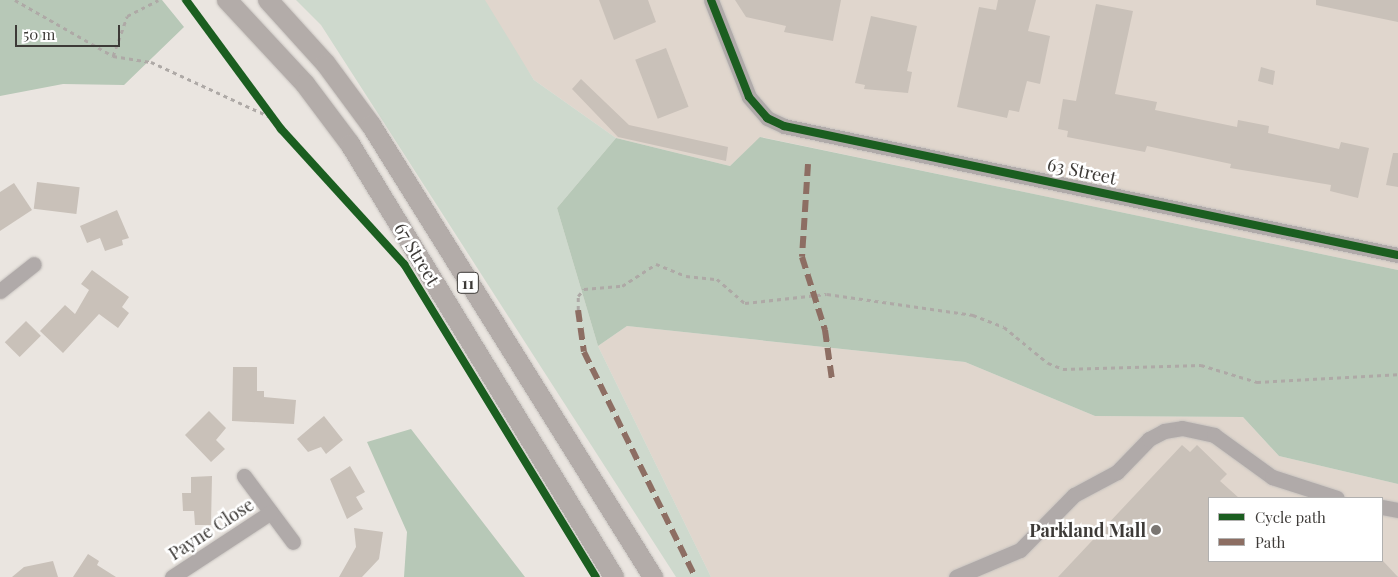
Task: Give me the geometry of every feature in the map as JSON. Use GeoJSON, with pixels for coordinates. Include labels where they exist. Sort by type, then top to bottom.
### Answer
{"type":"FeatureCollection","features":[{"type":"Feature","properties":{"kind":"main road","name":"67 Street"},"geometry":{"type":"LineString","coordinates":[[227,0],[306,84],[350,144],[614,577]]}},
{"type":"Feature","properties":{"kind":"main road","name":"67 Street"},"geometry":{"type":"LineString","coordinates":[[268,0],[326,64],[371,125],[653,577]]}},
{"type":"Feature","properties":{"kind":"street","name":"63 Street"},"geometry":{"type":"LineString","coordinates":[[711,0],[745,91],[762,113],[784,126],[1398,255]]}},
{"type":"Feature","properties":{"kind":"street"},"geometry":{"type":"LineString","coordinates":[[0,290],[34,264]]}},
{"type":"Feature","properties":{"kind":"street"},"geometry":{"type":"LineString","coordinates":[[956,577],[1020,550],[1078,493],[1117,472],[1149,439],[1164,431],[1182,428],[1214,435],[1272,477],[1334,497]]}},
{"type":"Feature","properties":{"kind":"street","name":"Payne Close"},"geometry":{"type":"LineString","coordinates":[[244,476],[293,542]]}},
{"type":"Feature","properties":{"kind":"street"},"geometry":{"type":"LineString","coordinates":[[1383,507],[1398,510]]}},
{"type":"Feature","properties":{"kind":"street","name":"Payne Close"},"geometry":{"type":"LineString","coordinates":[[172,577],[271,512]]}},
{"type":"Feature","properties":{"kind":"path"},"geometry":{"type":"LineString","coordinates":[[15,0],[113,56],[151,62],[272,118]]}},
{"type":"Feature","properties":{"kind":"path"},"geometry":{"type":"LineString","coordinates":[[113,56],[127,16],[158,0]]}},
{"type":"Feature","properties":{"kind":"path"},"geometry":{"type":"LineString","coordinates":[[261,103],[281,129]]}},
{"type":"Feature","properties":{"kind":"path"},"geometry":{"type":"LineString","coordinates":[[578,310],[578,296],[584,289],[622,286],[656,264],[686,276],[717,279],[745,303],[827,294],[973,315],[1004,327],[1048,363],[1063,369],[1201,365],[1257,382],[1398,374]]}},
{"type":"Feature","properties":{"kind":"shaded area"},"geometry":{"type":"Polygon","coordinates":[[[296,0],[485,0],[534,80],[616,138],[557,208],[598,346],[711,577],[676,577],[321,25],[296,0]]]}},
{"type":"Feature","properties":{"kind":"shaded area"},"geometry":{"type":"Polygon","coordinates":[[[482,0],[1398,0],[1398,270],[761,137],[730,166],[616,138],[534,80],[482,0]]]}},
{"type":"Feature","properties":{"kind":"shaded area"},"geometry":{"type":"Polygon","coordinates":[[[627,326],[965,362],[1095,416],[1243,417],[1279,456],[1398,484],[1398,577],[711,577],[598,346],[627,326]]]}},
{"type":"Feature","properties":{"kind":"green space"},"geometry":{"type":"Polygon","coordinates":[[[0,0],[162,0],[184,27],[124,85],[63,84],[0,96],[0,0]]]}},
{"type":"Feature","properties":{"kind":"green space"},"geometry":{"type":"Polygon","coordinates":[[[760,137],[1398,270],[1398,484],[1279,456],[1243,417],[1095,416],[965,362],[627,326],[598,346],[557,208],[616,138],[730,166],[760,137]]]}},
{"type":"Feature","properties":{"kind":"green space"},"geometry":{"type":"Polygon","coordinates":[[[411,429],[525,577],[404,577],[407,532],[367,442],[411,429]]]}},
{"type":"Feature","properties":{"kind":"building"},"geometry":{"type":"Polygon","coordinates":[[[599,0],[648,0],[656,22],[614,40],[599,0]]]}},
{"type":"Feature","properties":{"kind":"building"},"geometry":{"type":"Polygon","coordinates":[[[735,0],[841,0],[833,41],[784,32],[786,26],[746,17],[735,0]]]}},
{"type":"Feature","properties":{"kind":"building"},"geometry":{"type":"Polygon","coordinates":[[[998,0],[1036,0],[1028,31],[1050,36],[1040,84],[1027,81],[1019,112],[1009,110],[1007,118],[957,107],[979,7],[996,10],[998,0]]]}},
{"type":"Feature","properties":{"kind":"building"},"geometry":{"type":"Polygon","coordinates":[[[1316,0],[1398,0],[1398,22],[1316,5],[1316,0]]]}},
{"type":"Feature","properties":{"kind":"building"},"geometry":{"type":"Polygon","coordinates":[[[1096,4],[1133,11],[1115,94],[1157,102],[1155,110],[1237,127],[1238,120],[1269,126],[1268,133],[1339,149],[1341,142],[1369,148],[1358,198],[1330,191],[1331,185],[1230,168],[1231,164],[1147,146],[1145,152],[1067,137],[1068,131],[1058,129],[1063,99],[1076,101],[1096,4]]]}},
{"type":"Feature","properties":{"kind":"building"},"geometry":{"type":"Polygon","coordinates":[[[871,16],[917,26],[907,71],[912,72],[908,93],[864,89],[865,85],[855,83],[871,16]]]}},
{"type":"Feature","properties":{"kind":"building"},"geometry":{"type":"Polygon","coordinates":[[[666,48],[689,107],[658,119],[635,60],[666,48]]]}},
{"type":"Feature","properties":{"kind":"building"},"geometry":{"type":"Polygon","coordinates":[[[1261,67],[1275,71],[1273,85],[1258,81],[1261,67]]]}},
{"type":"Feature","properties":{"kind":"building"},"geometry":{"type":"Polygon","coordinates":[[[581,79],[629,125],[728,147],[726,161],[618,137],[572,89],[581,79]]]}},
{"type":"Feature","properties":{"kind":"building"},"geometry":{"type":"Polygon","coordinates":[[[1393,153],[1398,153],[1398,187],[1386,185],[1393,153]]]}},
{"type":"Feature","properties":{"kind":"building"},"geometry":{"type":"Polygon","coordinates":[[[37,182],[80,187],[76,214],[34,209],[37,182]]]}},
{"type":"Feature","properties":{"kind":"building"},"geometry":{"type":"Polygon","coordinates":[[[14,183],[32,210],[0,231],[0,192],[14,183]]]}},
{"type":"Feature","properties":{"kind":"building"},"geometry":{"type":"Polygon","coordinates":[[[117,210],[129,238],[122,240],[123,245],[105,251],[100,238],[87,243],[80,226],[117,210]]]}},
{"type":"Feature","properties":{"kind":"building"},"geometry":{"type":"Polygon","coordinates":[[[92,270],[129,297],[122,307],[129,313],[118,328],[99,314],[63,353],[40,331],[65,305],[75,314],[89,290],[81,284],[92,270]]]}},
{"type":"Feature","properties":{"kind":"building"},"geometry":{"type":"Polygon","coordinates":[[[26,321],[41,336],[20,357],[5,342],[26,321]]]}},
{"type":"Feature","properties":{"kind":"building"},"geometry":{"type":"Polygon","coordinates":[[[233,367],[257,367],[257,391],[264,391],[264,397],[296,400],[294,424],[232,421],[233,367]]]}},
{"type":"Feature","properties":{"kind":"building"},"geometry":{"type":"Polygon","coordinates":[[[209,411],[226,428],[216,440],[225,449],[211,462],[185,435],[209,411]]]}},
{"type":"Feature","properties":{"kind":"building"},"geometry":{"type":"Polygon","coordinates":[[[324,416],[343,440],[326,454],[321,447],[308,452],[297,439],[324,416]]]}},
{"type":"Feature","properties":{"kind":"building","name":"Parkland Mall"},"geometry":{"type":"Polygon","coordinates":[[[1182,445],[1190,452],[1197,445],[1227,474],[1220,481],[1238,497],[1208,497],[1208,562],[1383,561],[1398,577],[1058,577],[1182,445]]]}},
{"type":"Feature","properties":{"kind":"building"},"geometry":{"type":"Polygon","coordinates":[[[350,466],[365,492],[356,497],[363,509],[347,519],[330,479],[350,466]]]}},
{"type":"Feature","properties":{"kind":"building"},"geometry":{"type":"Polygon","coordinates":[[[212,476],[211,525],[195,525],[194,511],[183,511],[182,493],[191,493],[191,477],[212,476]]]}},
{"type":"Feature","properties":{"kind":"building"},"geometry":{"type":"Polygon","coordinates":[[[354,528],[383,532],[379,559],[362,577],[339,577],[356,547],[354,528]]]}},
{"type":"Feature","properties":{"kind":"building"},"geometry":{"type":"Polygon","coordinates":[[[88,554],[99,561],[97,565],[116,577],[73,577],[88,554]]]}},
{"type":"Feature","properties":{"kind":"building"},"geometry":{"type":"Polygon","coordinates":[[[53,561],[58,577],[12,577],[24,567],[53,561]]]}},
{"type":"Feature","properties":{"kind":"marked path"},"geometry":{"type":"LineString","coordinates":[[808,164],[802,257],[825,330],[832,380]]}},
{"type":"Feature","properties":{"kind":"marked path"},"geometry":{"type":"LineString","coordinates":[[578,310],[584,352],[695,577]]}},
{"type":"Feature","properties":{"kind":"cycle path"},"geometry":{"type":"LineString","coordinates":[[186,0],[281,129],[404,264],[596,577]]}},
{"type":"Feature","properties":{"kind":"cycle path"},"geometry":{"type":"LineString","coordinates":[[711,0],[749,97],[767,118],[784,126],[1398,255]]}},
{"type":"Feature","properties":{"kind":"place","name":"Parkland Mall"},"geometry":{"type":"Point","coordinates":[1156,530]}}]}
